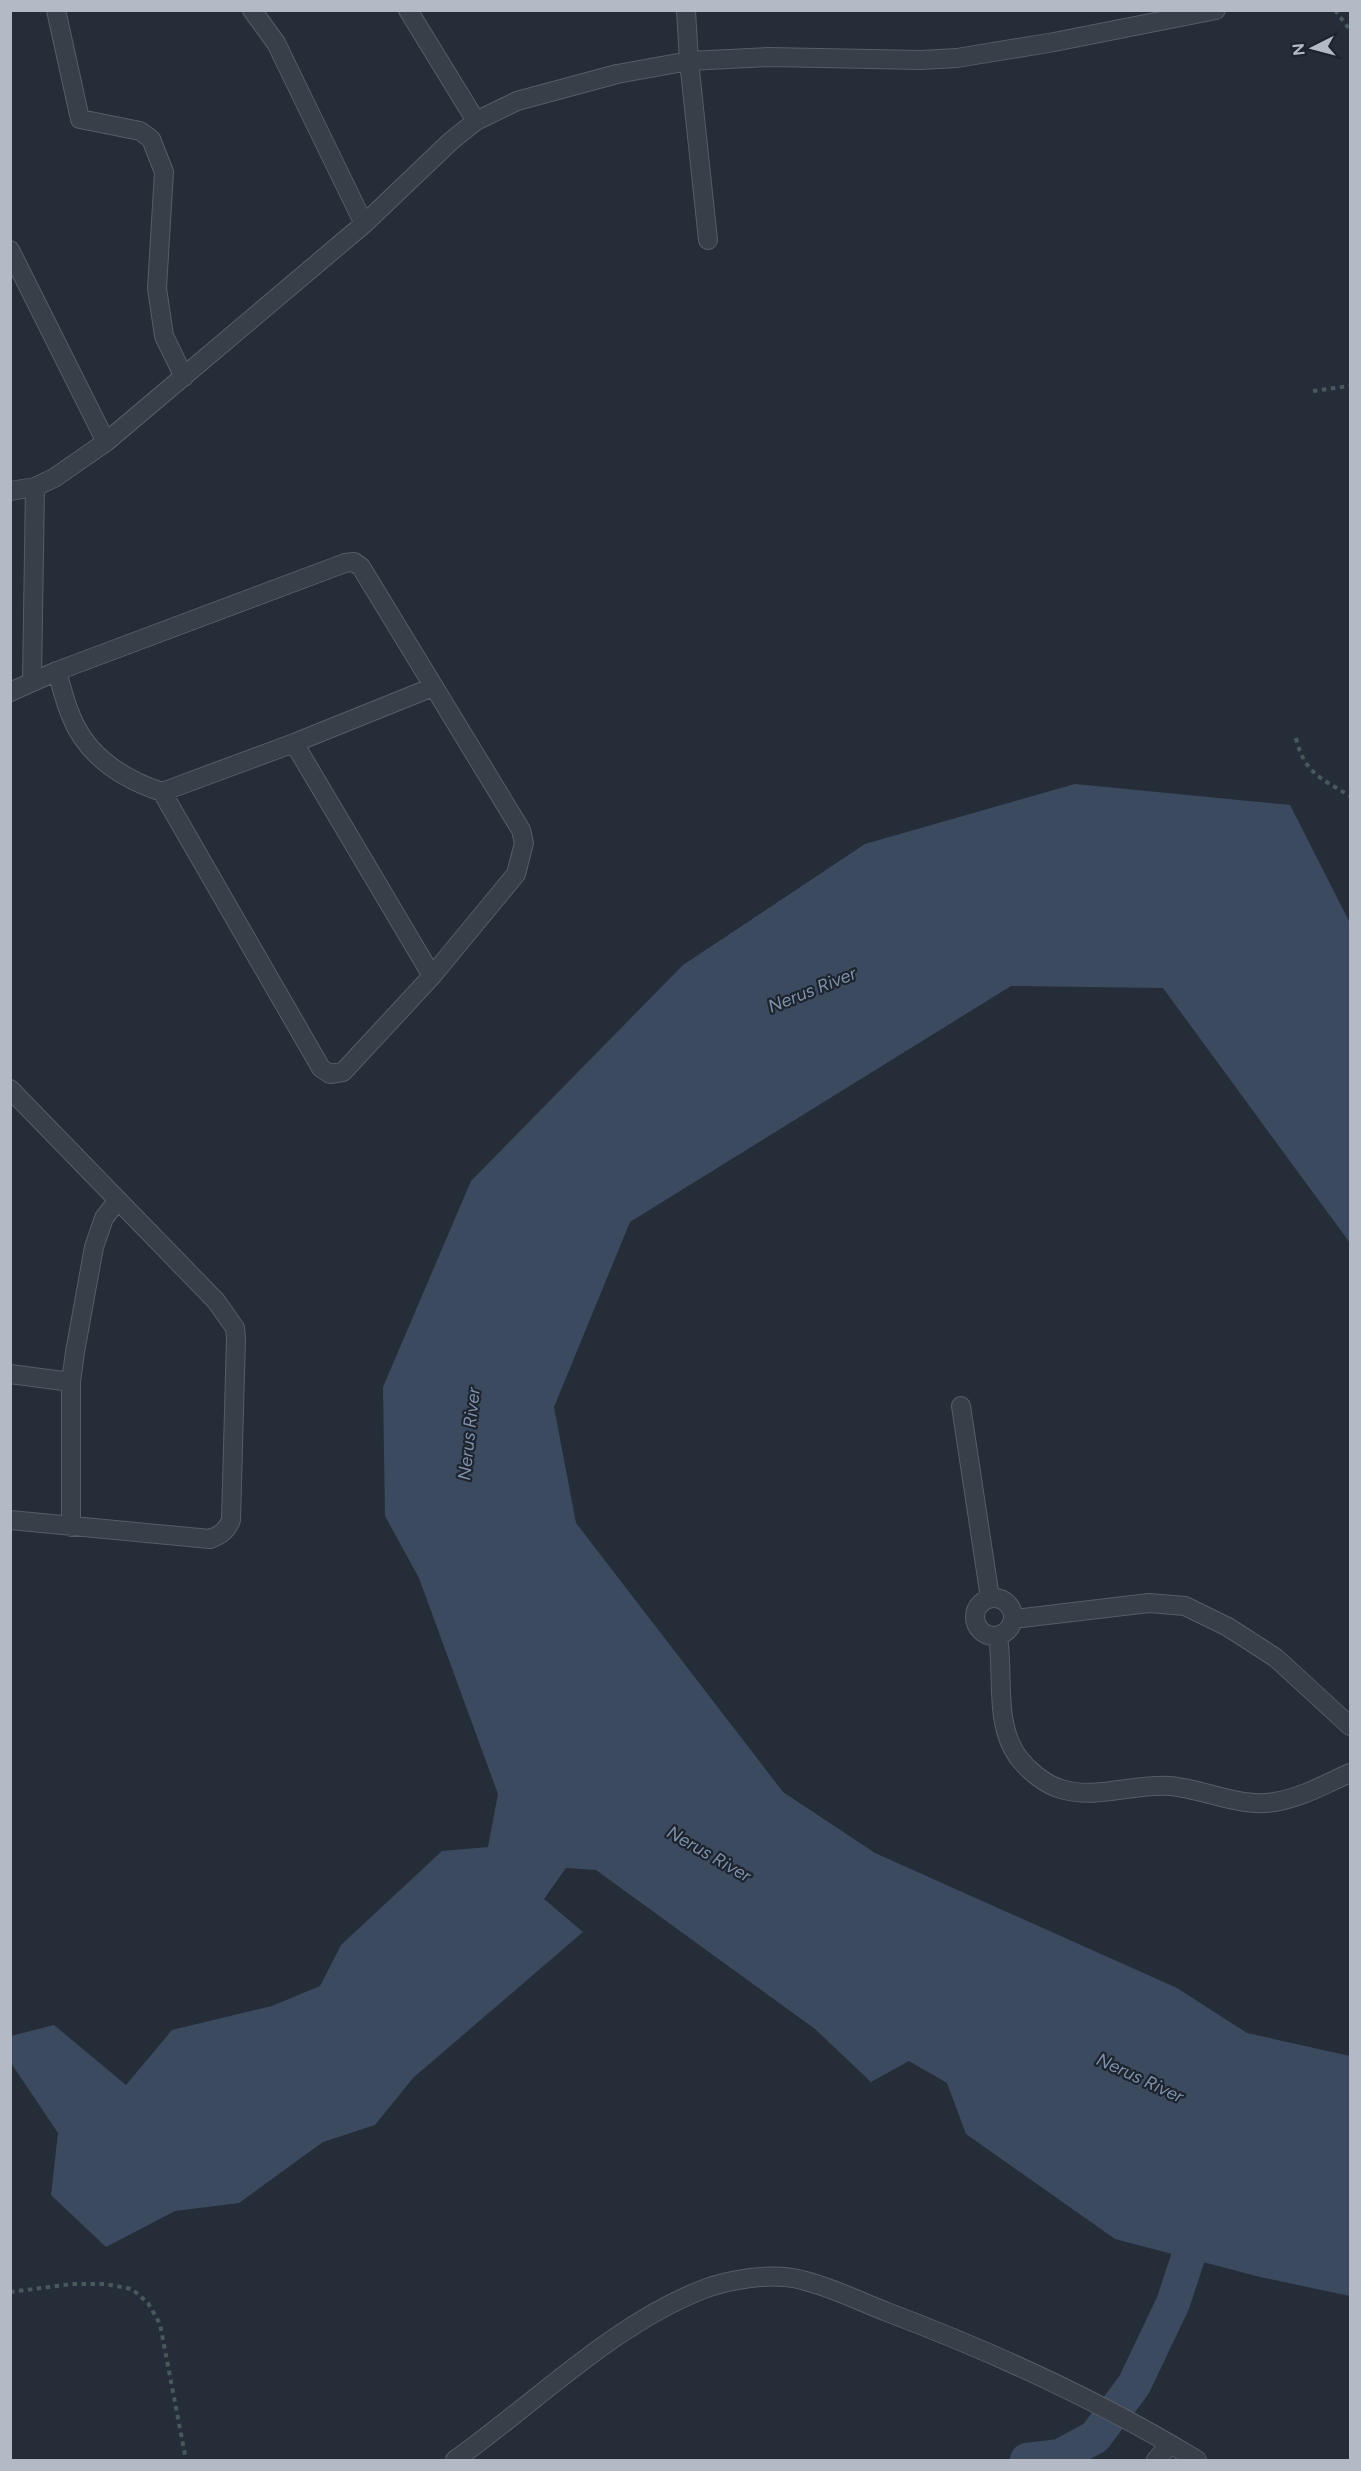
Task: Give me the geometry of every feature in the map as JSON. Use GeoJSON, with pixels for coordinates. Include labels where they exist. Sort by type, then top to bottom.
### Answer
{"type":"FeatureCollection","features":[{"type":"Feature","properties":{"kind":"street"},"geometry":{"type":"LineString","coordinates":[[56,10],[80,119],[140,131],[151,139],[164,172],[157,288],[164,336],[184,377]]}},
{"type":"Feature","properties":{"kind":"street"},"geometry":{"type":"LineString","coordinates":[[252,10],[276,43],[364,224]]}},
{"type":"Feature","properties":{"kind":"street"},"geometry":{"type":"LineString","coordinates":[[408,10],[476,121]]}},
{"type":"Feature","properties":{"kind":"street"},"geometry":{"type":"LineString","coordinates":[[686,10],[689,61],[708,240]]}},
{"type":"Feature","properties":{"kind":"street"},"geometry":{"type":"LineString","coordinates":[[10,491],[35,487],[54,478],[106,442],[364,224],[476,121],[518,101],[617,74],[689,61],[769,57],[921,60],[957,58],[1054,42],[1216,10]]}},
{"type":"Feature","properties":{"kind":"street"},"geometry":{"type":"LineString","coordinates":[[10,250],[106,442]]}},
{"type":"Feature","properties":{"kind":"street"},"geometry":{"type":"LineString","coordinates":[[32,681],[35,487]]}},
{"type":"Feature","properties":{"kind":"street"},"geometry":{"type":"LineString","coordinates":[[10,692],[57,671],[350,562],[361,567],[521,830],[524,843],[516,874],[432,976],[343,1072],[335,1075],[321,1068],[162,792]]}},
{"type":"Feature","properties":{"kind":"street"},"geometry":{"type":"LineString","coordinates":[[57,671],[71,718],[95,753],[114,771],[135,783],[162,792],[294,743],[433,687]]}},
{"type":"Feature","properties":{"kind":"street"},"geometry":{"type":"LineString","coordinates":[[294,743],[432,976]]}},
{"type":"Feature","properties":{"kind":"street"},"geometry":{"type":"LineString","coordinates":[[10,1089],[216,1301],[235,1328],[236,1349],[231,1520],[219,1536],[210,1539],[10,1520]]}},
{"type":"Feature","properties":{"kind":"street"},"geometry":{"type":"LineString","coordinates":[[71,1527],[71,1382],[94,1247],[104,1218],[118,1200]]}},
{"type":"Feature","properties":{"kind":"street"},"geometry":{"type":"LineString","coordinates":[[10,1374],[71,1382]]}},
{"type":"Feature","properties":{"kind":"street"},"geometry":{"type":"LineString","coordinates":[[961,1406],[990,1598]]}},
{"type":"Feature","properties":{"kind":"street"},"geometry":{"type":"LineString","coordinates":[[990,1598],[1006,1602],[1011,1607],[1014,1619],[1008,1630],[998,1636],[991,1636],[980,1630],[975,1618],[978,1606],[990,1598]]}},
{"type":"Feature","properties":{"kind":"street"},"geometry":{"type":"LineString","coordinates":[[1014,1619],[1149,1603],[1185,1606],[1228,1627],[1276,1658],[1350,1726]]}},
{"type":"Feature","properties":{"kind":"street"},"geometry":{"type":"LineString","coordinates":[[998,1636],[1004,1726],[1010,1744],[1019,1758],[1041,1780],[1061,1789],[1084,1792],[1170,1786],[1249,1803],[1272,1803],[1298,1797],[1350,1773]]}},
{"type":"Feature","properties":{"kind":"street"},"geometry":{"type":"LineString","coordinates":[[455,2460],[623,2331],[666,2306],[705,2289],[738,2279],[801,2279],[929,2327],[1065,2389],[1197,2460]]}},
{"type":"Feature","properties":{"kind":"street"},"geometry":{"type":"LineString","coordinates":[[1155,2460],[1170,2444]]}},
{"type":"Feature","properties":{"kind":"path"},"geometry":{"type":"LineString","coordinates":[[1335,10],[1350,30]]}},
{"type":"Feature","properties":{"kind":"path"},"geometry":{"type":"LineString","coordinates":[[1313,390],[1350,386]]}},
{"type":"Feature","properties":{"kind":"path"},"geometry":{"type":"LineString","coordinates":[[1296,738],[1300,756],[1308,768],[1319,778],[1350,796]]}},
{"type":"Feature","properties":{"kind":"path"},"geometry":{"type":"LineString","coordinates":[[10,2292],[72,2284],[105,2283],[132,2289],[148,2303],[160,2324],[186,2460]]}},
{"type":"Feature","properties":{"kind":"water","name":"Nerus River"},"geometry":{"type":"Polygon","coordinates":[[[1075,784],[1290,805],[1350,923],[1350,1243],[1163,988],[1011,986],[630,1222],[554,1407],[576,1523],[783,1792],[875,1853],[1177,1988],[1247,2033],[1350,2056],[1350,2296],[1260,2277],[1115,2239],[966,2134],[947,2083],[909,2061],[871,2082],[815,2029],[596,1870],[566,1868],[544,1899],[583,1932],[413,2078],[375,2125],[323,2142],[239,2203],[175,2211],[106,2247],[51,2195],[58,2133],[11,2063],[11,2036],[54,2025],[126,2085],[172,2030],[272,2006],[320,1986],[341,1945],[442,1851],[488,1847],[498,1794],[419,1578],[385,1516],[383,1387],[471,1181],[683,965],[865,844],[1075,784]]]}},
{"type":"Feature","properties":{"kind":"waterway"},"geometry":{"type":"LineString","coordinates":[[1027,2460],[1060,2456],[1095,2437],[1134,2385],[1173,2303],[1202,2215]]}}]}
